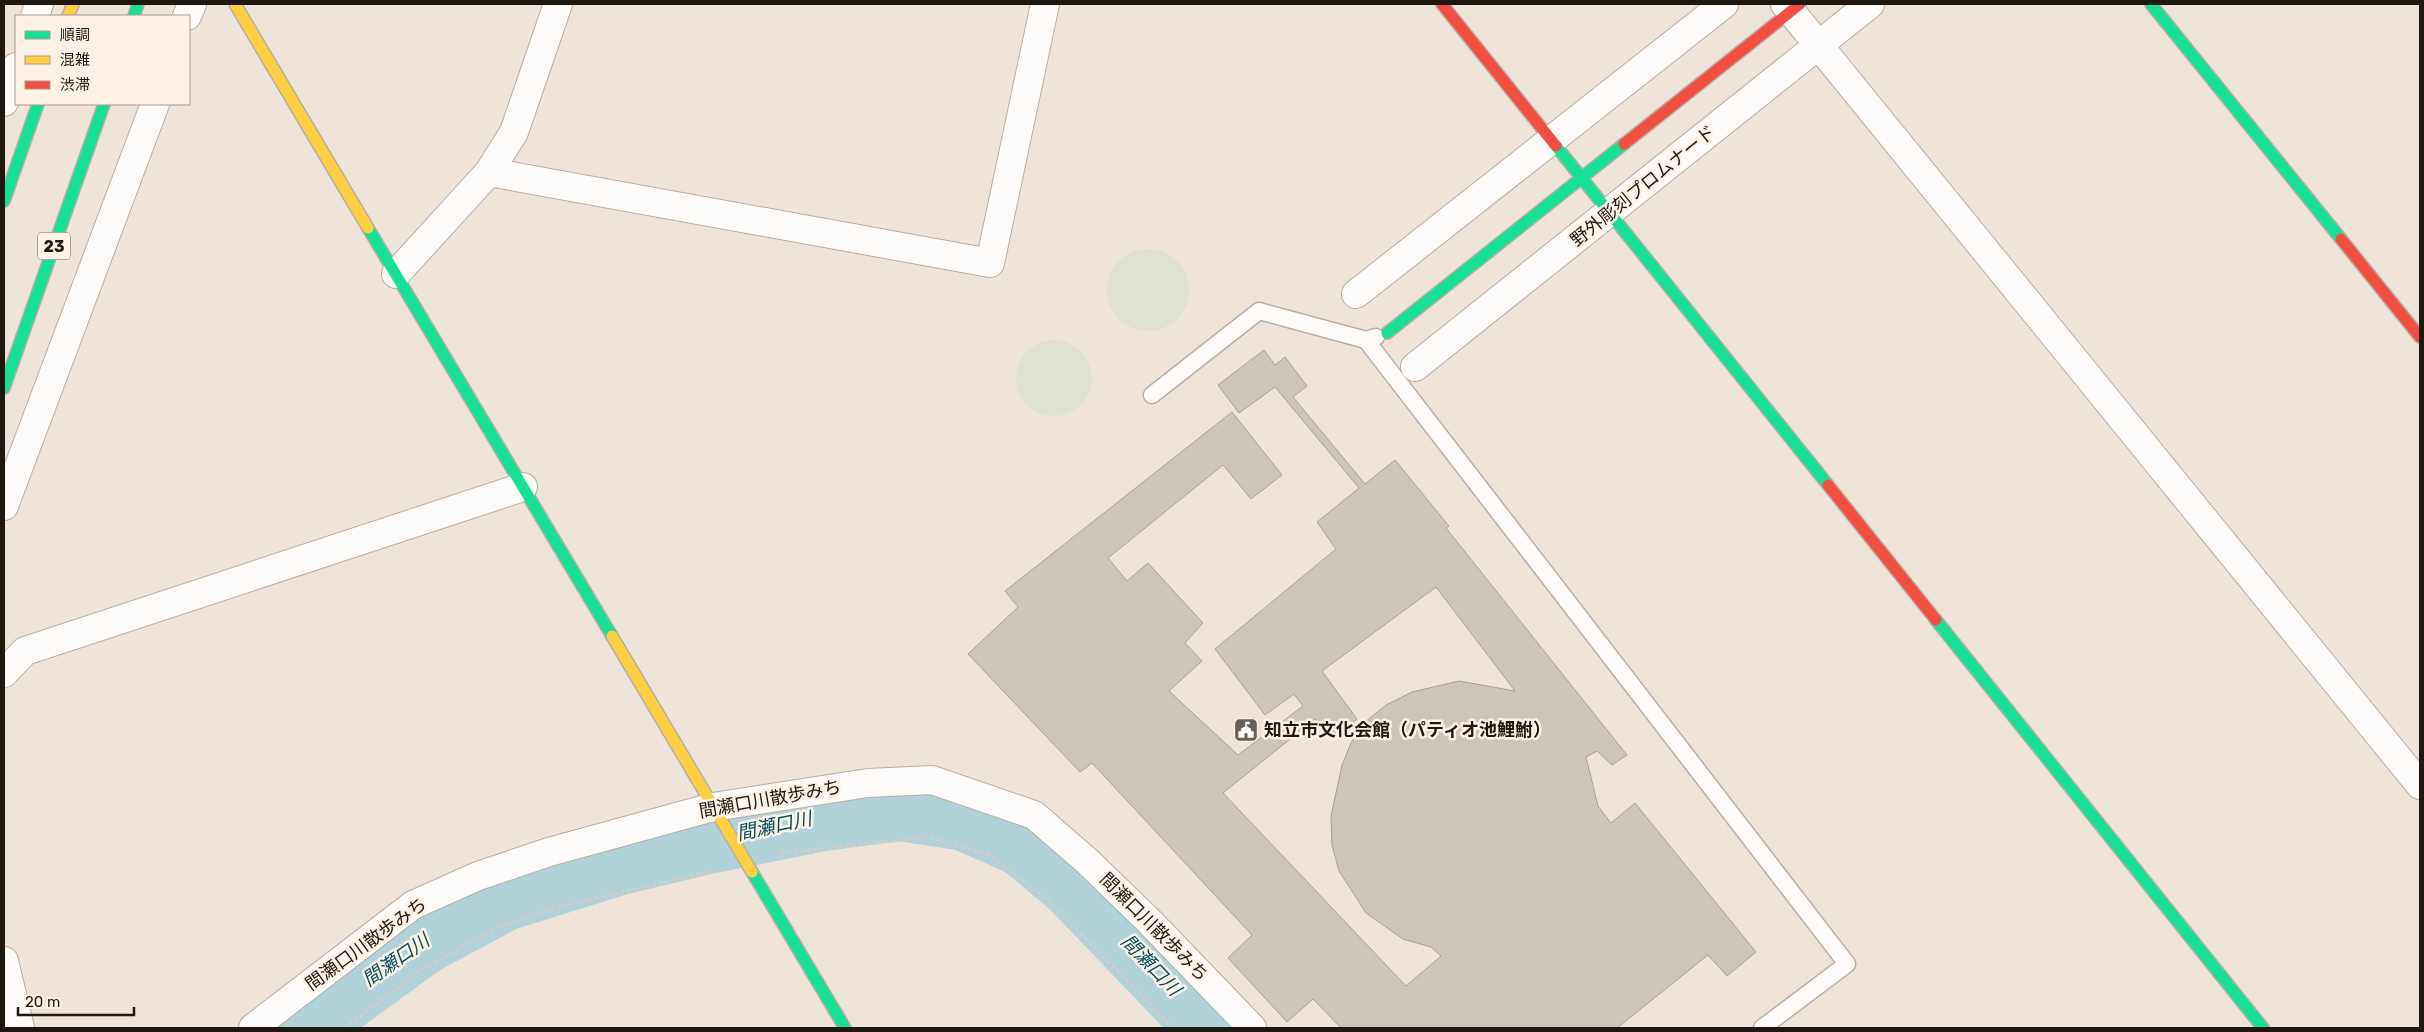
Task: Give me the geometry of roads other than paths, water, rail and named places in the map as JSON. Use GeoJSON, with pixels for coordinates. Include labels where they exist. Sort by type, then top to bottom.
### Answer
{"type":"FeatureCollection","features":[{"type":"Feature","properties":{"kind":"main road"},"geometry":{"type":"LineString","coordinates":[[235,4],[845,1028]]}},
{"type":"Feature","properties":{"kind":"main road"},"geometry":{"type":"LineString","coordinates":[[1442,4],[2263,1028]]}},
{"type":"Feature","properties":{"kind":"main road"},"geometry":{"type":"LineString","coordinates":[[2152,4],[2420,337]]}},
{"type":"Feature","properties":{"kind":"main road"},"geometry":{"type":"LineString","coordinates":[[1387,333],[1582,178],[1792,6]]}},
{"type":"Feature","properties":{"kind":"main road"},"geometry":{"type":"LineString","coordinates":[[4,201],[38,105]]}},
{"type":"Feature","properties":{"kind":"main road","name":"23"},"geometry":{"type":"LineString","coordinates":[[4,388],[104,105]]}},
{"type":"Feature","properties":{"kind":"street"},"geometry":{"type":"LineString","coordinates":[[396,274],[489,172],[514,132],[558,4]]}},
{"type":"Feature","properties":{"kind":"street"},"geometry":{"type":"LineString","coordinates":[[489,172],[990,263],[1045,4]]}},
{"type":"Feature","properties":{"kind":"street"},"geometry":{"type":"LineString","coordinates":[[1356,294],[1724,4]]}},
{"type":"Feature","properties":{"kind":"street","name":"野外彫刻プロムナード"},"geometry":{"type":"LineString","coordinates":[[1415,367],[1870,4]]}},
{"type":"Feature","properties":{"kind":"street"},"geometry":{"type":"LineString","coordinates":[[1792,6],[1818,45],[2420,785]]}},
{"type":"Feature","properties":{"kind":"street"},"geometry":{"type":"LineString","coordinates":[[4,102],[15,70]]}},
{"type":"Feature","properties":{"kind":"street"},"geometry":{"type":"LineString","coordinates":[[4,506],[155,105]]}},
{"type":"Feature","properties":{"kind":"street"},"geometry":{"type":"LineString","coordinates":[[4,672],[25,651],[523,487]]}},
{"type":"Feature","properties":{"kind":"street","name":"間瀬口川散歩みち"},"geometry":{"type":"LineString","coordinates":[[253,1028],[413,905],[478,876],[549,852],[714,808],[868,783],[932,780],[1034,815],[1087,861],[1143,915],[1252,1028]]}},
{"type":"Feature","properties":{"kind":"street"},"geometry":{"type":"LineString","coordinates":[[4,961],[20,1028]]}},
{"type":"Feature","properties":{"kind":"lane"},"geometry":{"type":"LineString","coordinates":[[1152,395],[1259,311],[1366,340],[1387,333]]}},
{"type":"Feature","properties":{"kind":"lane"},"geometry":{"type":"LineString","coordinates":[[1366,340],[1846,964],[1762,1028]]}},
{"type":"Feature","properties":{"kind":"waterway","name":"間瀬口川"},"geometry":{"type":"LineString","coordinates":[[301,1028],[422,940],[504,896],[616,861],[703,840],[823,816],[899,806],[965,816],[1024,842],[1075,885],[1212,1028]]}},
{"type":"Feature","properties":{"kind":"place","name":"知立市文化会館（パティオ池鯉鮒）"},"geometry":{"type":"Point","coordinates":[1246,730]}}]}
